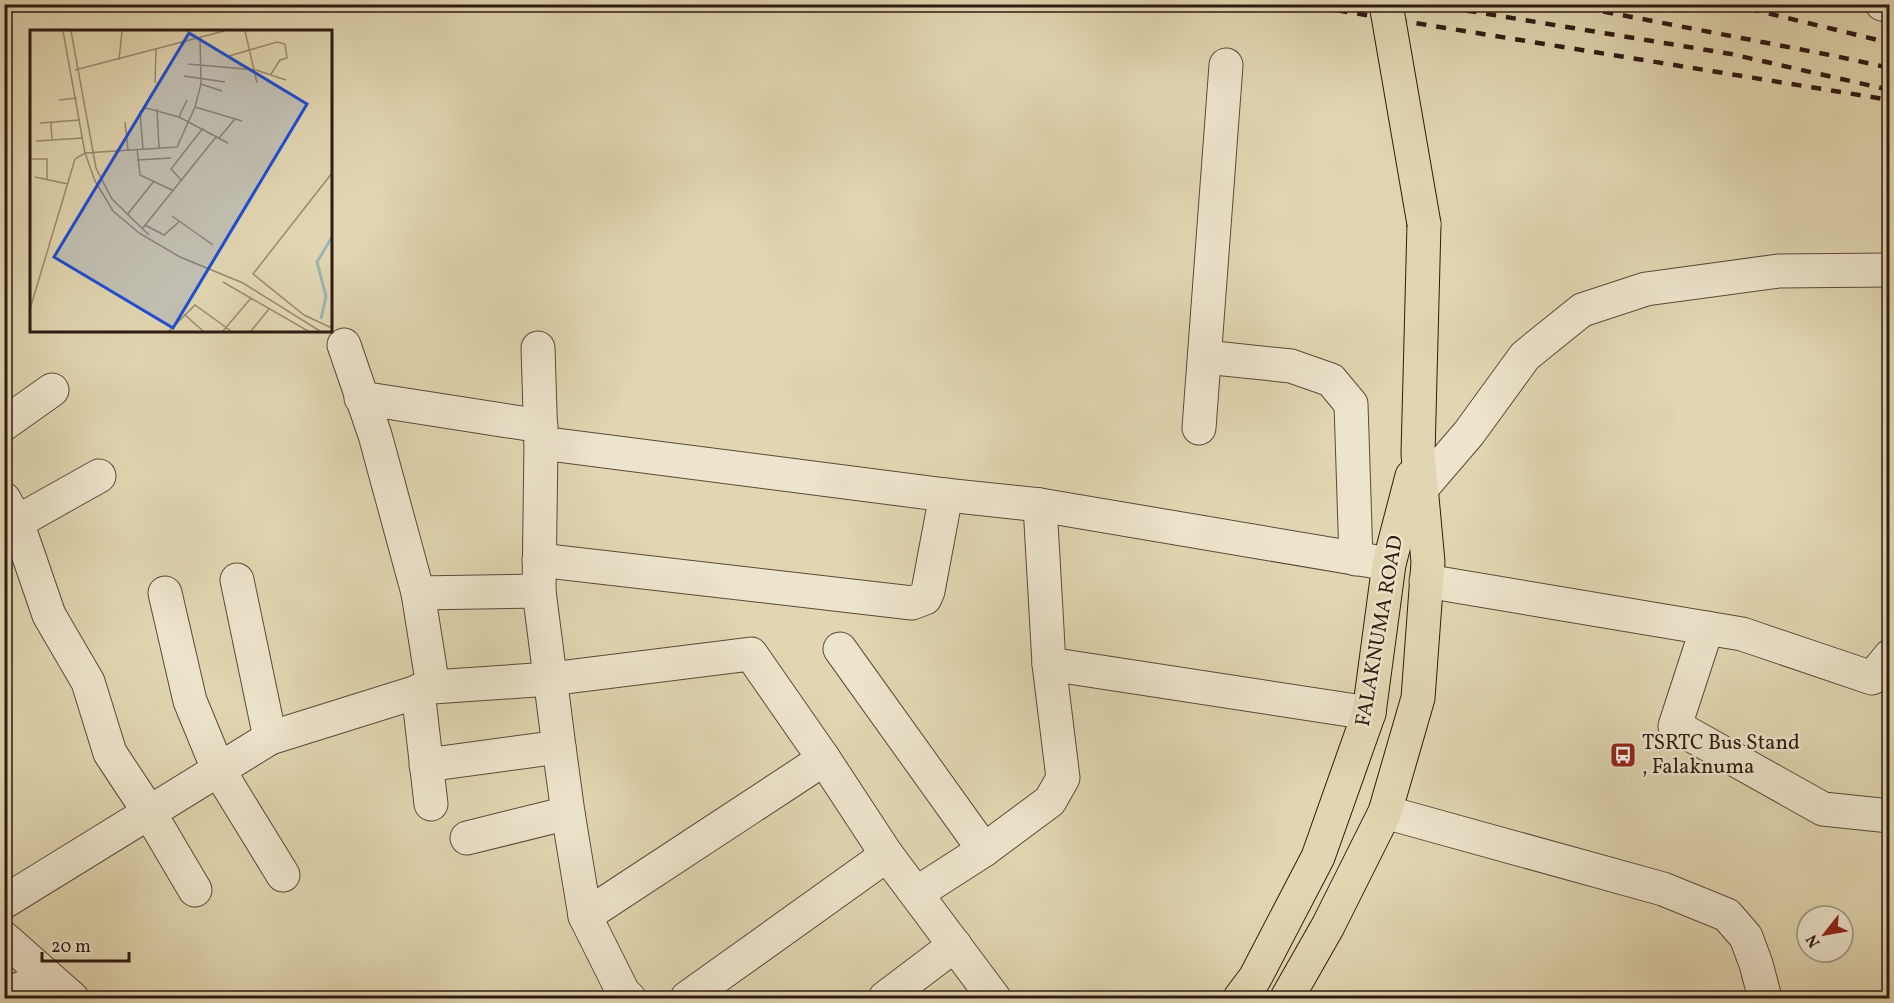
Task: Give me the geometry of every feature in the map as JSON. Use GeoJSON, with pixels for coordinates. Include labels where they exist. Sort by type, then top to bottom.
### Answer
{"type":"FeatureCollection","features":[{"type":"Feature","properties":{"kind":"highway","name":"FALAKNUMA ROAD"},"geometry":{"type":"LineString","coordinates":[[1287,999],[1328,926],[1385,812],[1418,698],[1428,562],[1418,454],[1424,224],[1386,4]]}},
{"type":"Feature","properties":{"kind":"highway","name":"FALAKNUMA ROAD"},"geometry":{"type":"LineString","coordinates":[[1240,999],[1255,978],[1318,857],[1369,713],[1389,564],[1418,454]]}},
{"type":"Feature","properties":{"kind":"highway"},"geometry":{"type":"LineString","coordinates":[[1291,908],[1328,926]]}},
{"type":"Feature","properties":{"kind":"street"},"geometry":{"type":"LineString","coordinates":[[1882,4],[1890,6]]}},
{"type":"Feature","properties":{"kind":"street"},"geometry":{"type":"LineString","coordinates":[[1199,428],[1226,65]]}},
{"type":"Feature","properties":{"kind":"street"},"geometry":{"type":"LineString","coordinates":[[1421,489],[1469,433],[1525,356],[1582,310],[1646,289],[1756,274],[1890,270]]}},
{"type":"Feature","properties":{"kind":"street"},"geometry":{"type":"LineString","coordinates":[[344,345],[375,435],[418,593],[425,689],[426,765],[431,804]]}},
{"type":"Feature","properties":{"kind":"street"},"geometry":{"type":"LineString","coordinates":[[538,348],[541,435],[539,575],[568,813],[585,916],[623,992],[629,999]]}},
{"type":"Feature","properties":{"kind":"street"},"geometry":{"type":"LineString","coordinates":[[1205,357],[1291,366],[1332,380],[1351,404],[1356,559]]}},
{"type":"Feature","properties":{"kind":"street"},"geometry":{"type":"LineString","coordinates":[[4,424],[52,390]]}},
{"type":"Feature","properties":{"kind":"street"},"geometry":{"type":"LineString","coordinates":[[361,398],[541,435],[946,495],[1040,505],[1389,564]]}},
{"type":"Feature","properties":{"kind":"street"},"geometry":{"type":"LineString","coordinates":[[99,476],[11,510],[49,615],[88,682],[110,753],[149,812],[195,890]]}},
{"type":"Feature","properties":{"kind":"street"},"geometry":{"type":"LineString","coordinates":[[418,593],[539,575],[912,603],[925,598],[928,591],[946,495]]}},
{"type":"Feature","properties":{"kind":"street"},"geometry":{"type":"LineString","coordinates":[[917,893],[984,850],[1050,801],[1063,778],[1049,664],[1040,505]]}},
{"type":"Feature","properties":{"kind":"street"},"geometry":{"type":"LineString","coordinates":[[237,580],[270,738]]}},
{"type":"Feature","properties":{"kind":"street"},"geometry":{"type":"LineString","coordinates":[[1426,581],[1742,634],[1872,678],[1890,656]]}},
{"type":"Feature","properties":{"kind":"street"},"geometry":{"type":"LineString","coordinates":[[165,593],[190,702],[218,769],[283,875]]}},
{"type":"Feature","properties":{"kind":"street"},"geometry":{"type":"LineString","coordinates":[[1707,628],[1675,726],[1823,809],[1890,816]]}},
{"type":"Feature","properties":{"kind":"street"},"geometry":{"type":"LineString","coordinates":[[840,650],[984,850]]}},
{"type":"Feature","properties":{"kind":"street"},"geometry":{"type":"LineString","coordinates":[[4,902],[270,738],[425,689],[550,679],[751,654],[887,855],[994,999]]}},
{"type":"Feature","properties":{"kind":"street"},"geometry":{"type":"LineString","coordinates":[[1049,664],[1369,713]]}},
{"type":"Feature","properties":{"kind":"street"},"geometry":{"type":"LineString","coordinates":[[426,765],[559,747]]}},
{"type":"Feature","properties":{"kind":"street"},"geometry":{"type":"LineString","coordinates":[[585,916],[824,759]]}},
{"type":"Feature","properties":{"kind":"street"},"geometry":{"type":"LineString","coordinates":[[1385,812],[1663,889],[1727,915],[1746,938],[1756,964],[1765,999]]}},
{"type":"Feature","properties":{"kind":"street"},"geometry":{"type":"LineString","coordinates":[[467,838],[568,813]]}},
{"type":"Feature","properties":{"kind":"street"},"geometry":{"type":"LineString","coordinates":[[687,999],[887,855]]}},
{"type":"Feature","properties":{"kind":"street"},"geometry":{"type":"LineString","coordinates":[[4,938],[72,999]]}},
{"type":"Feature","properties":{"kind":"street"},"geometry":{"type":"LineString","coordinates":[[885,999],[955,945]]}},
{"type":"Feature","properties":{"kind":"street"},"geometry":{"type":"LineString","coordinates":[[4,996],[46,977]]}},
{"type":"Feature","properties":{"kind":"railway"},"geometry":{"type":"LineString","coordinates":[[1190,4],[1304,6]]}},
{"type":"Feature","properties":{"kind":"railway"},"geometry":{"type":"LineString","coordinates":[[1298,4],[1890,100]]}},
{"type":"Feature","properties":{"kind":"railway"},"geometry":{"type":"LineString","coordinates":[[1427,4],[1731,54],[1890,90]]}},
{"type":"Feature","properties":{"kind":"railway"},"geometry":{"type":"LineString","coordinates":[[1564,4],[1890,68]]}},
{"type":"Feature","properties":{"kind":"railway"},"geometry":{"type":"LineString","coordinates":[[1730,4],[1890,43]]}},
{"type":"Feature","properties":{"kind":"place","name":"TSRTC Bus Stand , Falaknuma"},"geometry":{"type":"Point","coordinates":[1623,755]}}]}
